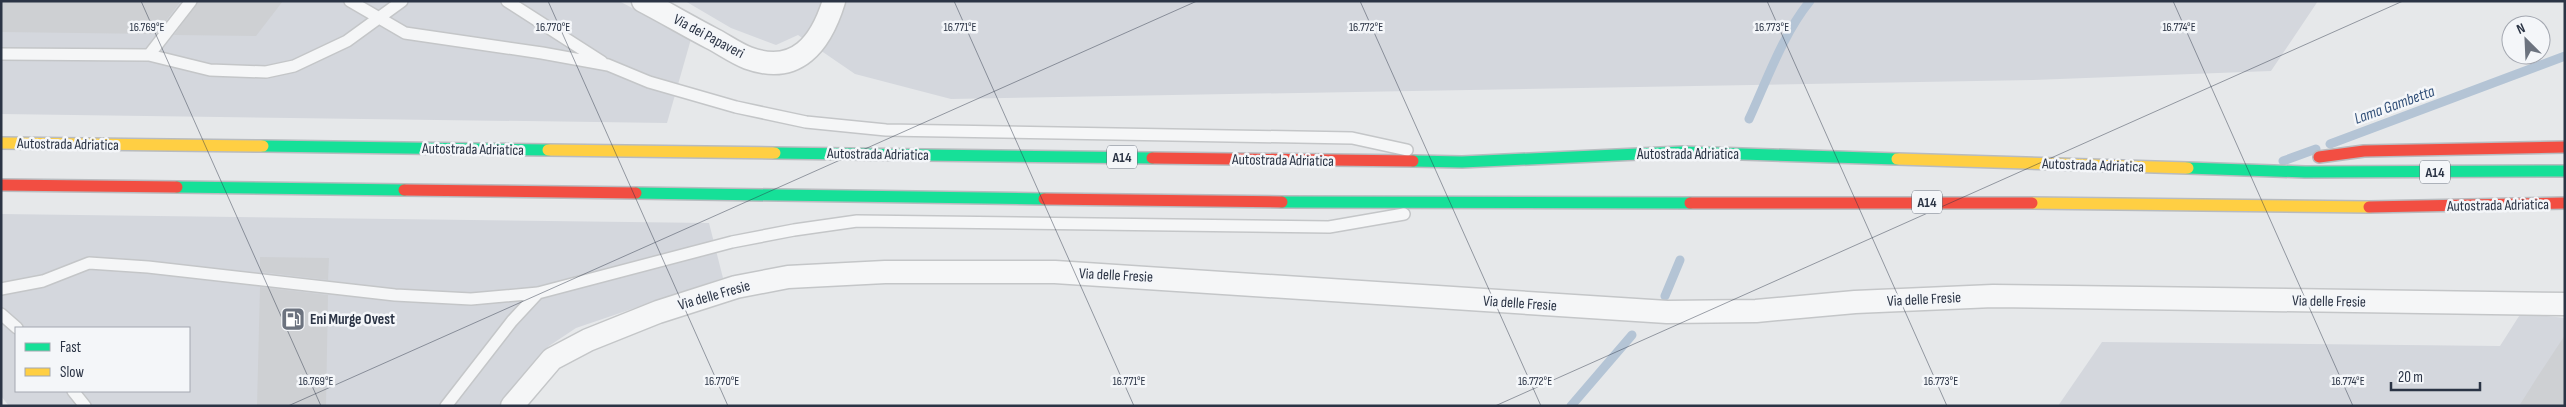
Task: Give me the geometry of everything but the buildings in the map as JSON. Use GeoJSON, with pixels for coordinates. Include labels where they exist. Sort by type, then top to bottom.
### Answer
{"type":"FeatureCollection","features":[{"type":"Feature","properties":{"kind":"highway","name":"Autostrada Adriatica"},"geometry":{"type":"LineString","coordinates":[[1,143],[1462,162],[1682,152],[1905,157],[2305,172],[2565,171]]}},
{"type":"Feature","properties":{"kind":"highway","name":"A14"},"geometry":{"type":"LineString","coordinates":[[2242,170],[2364,151],[2565,147]]}},
{"type":"Feature","properties":{"kind":"highway","name":"Autostrada Adriatica"},"geometry":{"type":"LineString","coordinates":[[1,185],[1464,204],[1931,202],[2389,207],[2565,203]]}},
{"type":"Feature","properties":{"kind":"highway","name":"A14"},"geometry":{"type":"LineString","coordinates":[[2389,207],[2496,216]]}},
{"type":"Feature","properties":{"kind":"street","name":"Via dei Papaveri"},"geometry":{"type":"LineString","coordinates":[[643,1],[748,58],[775,63],[790,60],[808,50],[818,40],[834,1]]}},
{"type":"Feature","properties":{"kind":"street","name":"Via delle Fresie"},"geometry":{"type":"LineString","coordinates":[[512,406],[552,359],[588,340],[658,312],[736,287],[788,277],[885,272],[1055,272],[1667,312],[1756,311],[1855,302],[1993,296],[2565,304]]}},
{"type":"Feature","properties":{"kind":"lane"},"geometry":{"type":"LineString","coordinates":[[149,55],[191,1]]}},
{"type":"Feature","properties":{"kind":"lane"},"geometry":{"type":"LineString","coordinates":[[350,1],[377,19],[404,33],[542,53],[608,66],[649,82],[736,107],[806,122],[886,130],[1352,138],[1462,162]]}},
{"type":"Feature","properties":{"kind":"lane"},"geometry":{"type":"LineString","coordinates":[[1,54],[149,55],[210,70],[266,72],[294,66],[347,40],[402,1]]}},
{"type":"Feature","properties":{"kind":"lane"},"geometry":{"type":"LineString","coordinates":[[507,1],[608,66]]}},
{"type":"Feature","properties":{"kind":"lane"},"geometry":{"type":"LineString","coordinates":[[1,289],[43,281],[89,263],[394,295],[471,299],[538,293],[732,242],[794,230],[857,221],[1329,226],[1464,204]]}},
{"type":"Feature","properties":{"kind":"lane"},"geometry":{"type":"LineString","coordinates":[[446,406],[512,321],[538,293]]}},
{"type":"Feature","properties":{"kind":"lane"},"geometry":{"type":"LineString","coordinates":[[1,314],[16,327]]}},
{"type":"Feature","properties":{"kind":"lane"},"geometry":{"type":"LineString","coordinates":[[74,392],[85,406]]}},
{"type":"Feature","properties":{"kind":"shaded area"},"geometry":{"type":"Polygon","coordinates":[[[1,1],[619,1],[691,39],[667,123],[1,114],[1,1]]]}},
{"type":"Feature","properties":{"kind":"shaded area"},"geometry":{"type":"Polygon","coordinates":[[[685,1],[2318,1],[2271,71],[2033,80],[951,99],[855,74],[798,35],[776,45],[731,28],[685,1]]]}},
{"type":"Feature","properties":{"kind":"shaded area"},"geometry":{"type":"Polygon","coordinates":[[[1,214],[709,223],[723,278],[576,328],[549,346],[502,406],[9,406],[1,396],[1,214]]]}},
{"type":"Feature","properties":{"kind":"shaded area"},"geometry":{"type":"Polygon","coordinates":[[[2521,313],[2565,318],[2565,406],[2058,406],[2102,342],[2500,346],[2521,313]]]}},
{"type":"Feature","properties":{"kind":"waterway"},"geometry":{"type":"LineString","coordinates":[[1749,119],[1784,43],[1800,14],[1810,1]]}},
{"type":"Feature","properties":{"kind":"waterway","name":"Lama Gambetta"},"geometry":{"type":"LineString","coordinates":[[2330,144],[2565,56]]}},
{"type":"Feature","properties":{"kind":"waterway","name":"Lama Gambetta"},"geometry":{"type":"LineString","coordinates":[[2283,161],[2316,149]]}},
{"type":"Feature","properties":{"kind":"waterway"},"geometry":{"type":"LineString","coordinates":[[1665,296],[1680,260]]}},
{"type":"Feature","properties":{"kind":"waterway"},"geometry":{"type":"LineString","coordinates":[[1571,406],[1632,335]]}},
{"type":"Feature","properties":{"kind":"traffic: fast"},"geometry":{"type":"LineString","coordinates":[[263,146],[548,150]]}},
{"type":"Feature","properties":{"kind":"traffic: fast"},"geometry":{"type":"LineString","coordinates":[[1413,161],[1462,162],[1682,152],[1897,159]]}},
{"type":"Feature","properties":{"kind":"traffic: fast"},"geometry":{"type":"LineString","coordinates":[[775,153],[1152,158]]}},
{"type":"Feature","properties":{"kind":"traffic: fast"},"geometry":{"type":"LineString","coordinates":[[2188,168],[2305,172],[2565,171]]}},
{"type":"Feature","properties":{"kind":"traffic: fast"},"geometry":{"type":"LineString","coordinates":[[177,187],[404,190]]}},
{"type":"Feature","properties":{"kind":"traffic: fast"},"geometry":{"type":"LineString","coordinates":[[636,193],[1044,199]]}},
{"type":"Feature","properties":{"kind":"traffic: fast"},"geometry":{"type":"LineString","coordinates":[[1282,202],[1690,203]]}},
{"type":"Feature","properties":{"kind":"traffic: slow"},"geometry":{"type":"LineString","coordinates":[[1,143],[263,146]]}},
{"type":"Feature","properties":{"kind":"traffic: slow"},"geometry":{"type":"LineString","coordinates":[[548,150],[775,153]]}},
{"type":"Feature","properties":{"kind":"traffic: slow"},"geometry":{"type":"LineString","coordinates":[[1897,159],[2188,168]]}},
{"type":"Feature","properties":{"kind":"traffic: slow"},"geometry":{"type":"LineString","coordinates":[[2032,203],[2369,207]]}},
{"type":"Feature","properties":{"kind":"traffic: jam"},"geometry":{"type":"LineString","coordinates":[[2319,157],[2364,151],[2565,147]]}},
{"type":"Feature","properties":{"kind":"traffic: jam"},"geometry":{"type":"LineString","coordinates":[[1152,158],[1413,161]]}},
{"type":"Feature","properties":{"kind":"traffic: jam"},"geometry":{"type":"LineString","coordinates":[[1,185],[177,187]]}},
{"type":"Feature","properties":{"kind":"traffic: jam"},"geometry":{"type":"LineString","coordinates":[[404,190],[636,193]]}},
{"type":"Feature","properties":{"kind":"traffic: jam"},"geometry":{"type":"LineString","coordinates":[[1044,199],[1282,202]]}},
{"type":"Feature","properties":{"kind":"traffic: jam"},"geometry":{"type":"LineString","coordinates":[[1690,203],[2032,203]]}},
{"type":"Feature","properties":{"kind":"traffic: jam"},"geometry":{"type":"LineString","coordinates":[[2369,207],[2565,203]]}},
{"type":"Feature","properties":{"kind":"place","name":"Eni Murge Ovest"},"geometry":{"type":"Point","coordinates":[293,319]}}]}
